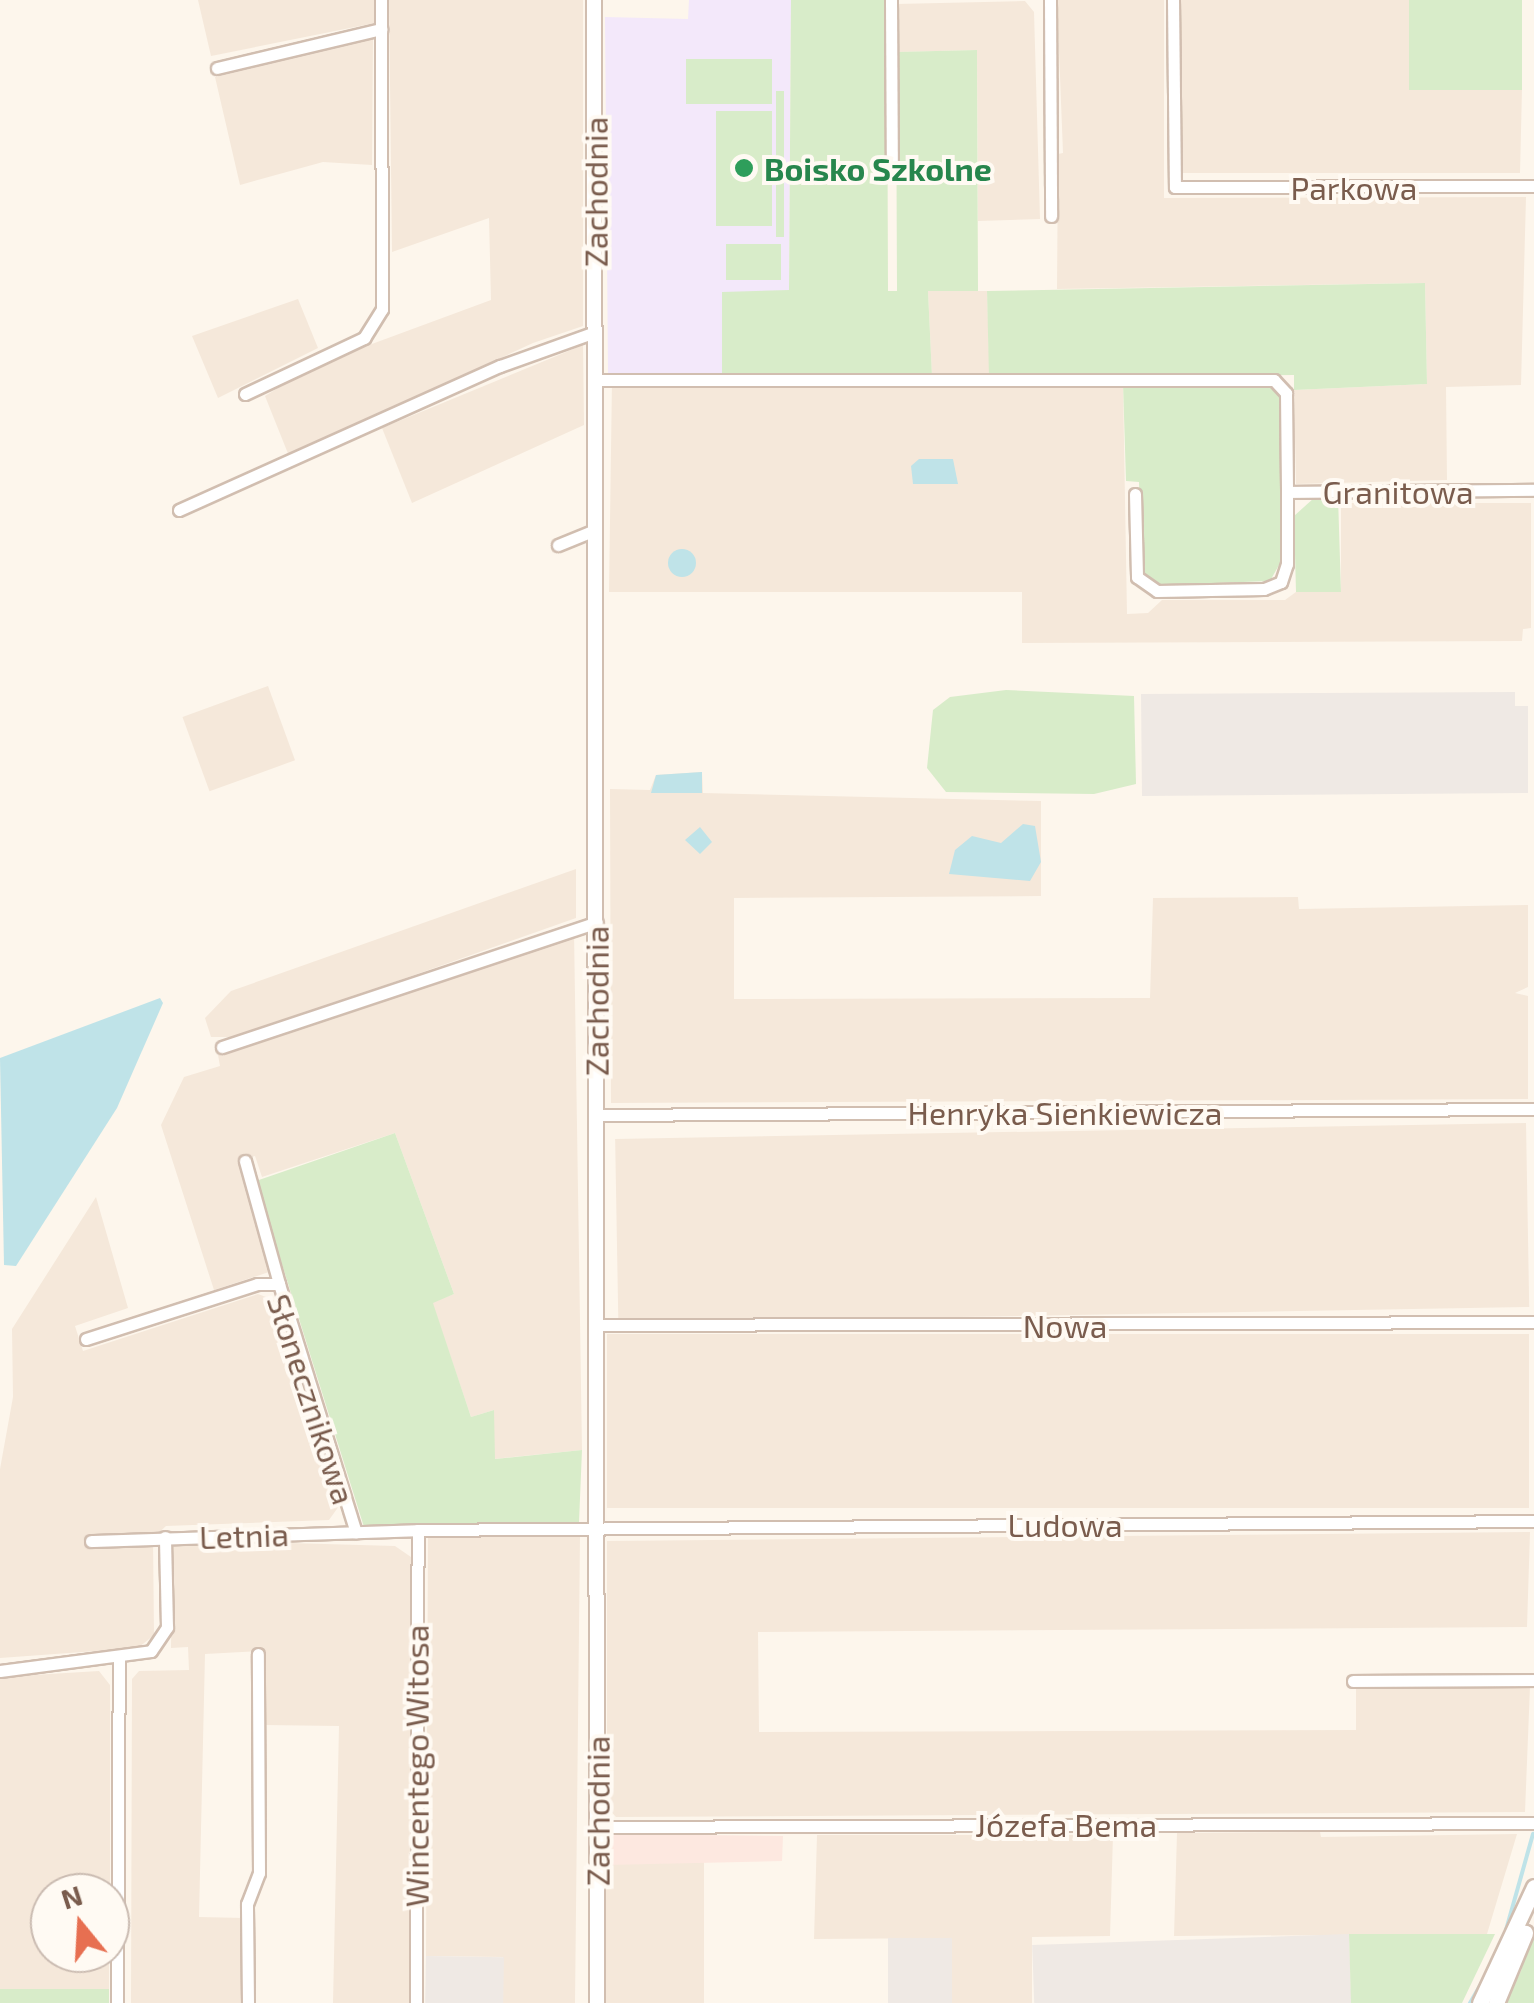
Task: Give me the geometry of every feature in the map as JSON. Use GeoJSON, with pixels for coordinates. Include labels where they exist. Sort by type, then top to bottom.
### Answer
{"type":"FeatureCollection","features":[{"type":"Feature","properties":{"kind":"main road"},"geometry":{"type":"LineString","coordinates":[[1480,2003],[1534,1887]]}},
{"type":"Feature","properties":{"kind":"main road"},"geometry":{"type":"LineString","coordinates":[[1496,2003],[1534,1905]]}},
{"type":"Feature","properties":{"kind":"street"},"geometry":{"type":"LineString","coordinates":[[246,394],[364,338],[382,308],[381,0]]}},
{"type":"Feature","properties":{"kind":"street","name":"Zachodnia"},"geometry":{"type":"LineString","coordinates":[[594,0],[597,2003]]}},
{"type":"Feature","properties":{"kind":"street"},"geometry":{"type":"LineString","coordinates":[[891,0],[892,169]]}},
{"type":"Feature","properties":{"kind":"street"},"geometry":{"type":"LineString","coordinates":[[1050,0],[1051,216]]}},
{"type":"Feature","properties":{"kind":"street","name":"Parkowa"},"geometry":{"type":"LineString","coordinates":[[1173,0],[1175,187],[1534,186]]}},
{"type":"Feature","properties":{"kind":"street"},"geometry":{"type":"LineString","coordinates":[[217,68],[381,29]]}},
{"type":"Feature","properties":{"kind":"street"},"geometry":{"type":"LineString","coordinates":[[179,510],[500,366],[596,332]]}},
{"type":"Feature","properties":{"kind":"street"},"geometry":{"type":"LineString","coordinates":[[595,380],[1274,380],[1286,393],[1287,492]]}},
{"type":"Feature","properties":{"kind":"street","name":"Granitowa"},"geometry":{"type":"LineString","coordinates":[[1135,494],[1142,585],[1264,590],[1285,574],[1287,492],[1534,490]]}},
{"type":"Feature","properties":{"kind":"street"},"geometry":{"type":"LineString","coordinates":[[558,546],[595,530]]}},
{"type":"Feature","properties":{"kind":"street"},"geometry":{"type":"LineString","coordinates":[[222,1047],[596,922]]}},
{"type":"Feature","properties":{"kind":"street","name":"Henryka Sienkiewicza"},"geometry":{"type":"LineString","coordinates":[[596,1115],[1534,1109]]}},
{"type":"Feature","properties":{"kind":"street"},"geometry":{"type":"LineString","coordinates":[[244,1161],[280,1284]]}},
{"type":"Feature","properties":{"kind":"street","name":"Słonecznikowa"},"geometry":{"type":"LineString","coordinates":[[86,1339],[257,1284],[280,1284],[356,1532]]}},
{"type":"Feature","properties":{"kind":"street","name":"Nowa"},"geometry":{"type":"LineString","coordinates":[[596,1325],[1534,1322]]}},
{"type":"Feature","properties":{"kind":"street","name":"Ludowa"},"geometry":{"type":"LineString","coordinates":[[595,1528],[1534,1520]]}},
{"type":"Feature","properties":{"kind":"street","name":"Letnia"},"geometry":{"type":"LineString","coordinates":[[0,1671],[151,1651],[164,1637],[165,1538],[595,1528]]}},
{"type":"Feature","properties":{"kind":"street","name":"Wincentego Witosa"},"geometry":{"type":"LineString","coordinates":[[416,2003],[418,1530]]}},
{"type":"Feature","properties":{"kind":"street"},"geometry":{"type":"LineString","coordinates":[[91,1541],[165,1538]]}},
{"type":"Feature","properties":{"kind":"street"},"geometry":{"type":"LineString","coordinates":[[248,2003],[247,1904],[260,1873],[258,1654]]}},
{"type":"Feature","properties":{"kind":"street"},"geometry":{"type":"LineString","coordinates":[[117,2003],[119,1658]]}},
{"type":"Feature","properties":{"kind":"street"},"geometry":{"type":"LineString","coordinates":[[1353,1681],[1534,1680]]}},
{"type":"Feature","properties":{"kind":"street","name":"Józefa Bema"},"geometry":{"type":"LineString","coordinates":[[597,1827],[1534,1824]]}},
{"type":"Feature","properties":{"kind":"shaded area"},"geometry":{"type":"Polygon","coordinates":[[[198,0],[374,0],[375,23],[211,56],[198,0]]]}},
{"type":"Feature","properties":{"kind":"shaded area"},"geometry":{"type":"Polygon","coordinates":[[[389,0],[583,0],[583,326],[533,343],[289,456],[265,396],[315,365],[491,300],[489,218],[392,252],[389,0]]]}},
{"type":"Feature","properties":{"kind":"shaded area"},"geometry":{"type":"Polygon","coordinates":[[[689,0],[791,0],[789,291],[722,376],[608,374],[605,17],[688,19],[689,0]]]}},
{"type":"Feature","properties":{"kind":"shaded area"},"geometry":{"type":"Polygon","coordinates":[[[1057,0],[1164,0],[1164,198],[1526,197],[1521,385],[1446,387],[1447,480],[1296,484],[1294,390],[1427,384],[1425,283],[1057,289],[1058,154],[1063,153],[1057,0]]]}},
{"type":"Feature","properties":{"kind":"shaded area"},"geometry":{"type":"Polygon","coordinates":[[[1178,0],[1409,0],[1412,90],[1522,89],[1520,173],[1180,173],[1178,0]]]}},
{"type":"Feature","properties":{"kind":"shaded area"},"geometry":{"type":"Polygon","coordinates":[[[1025,1],[1034,12],[1040,219],[978,221],[977,50],[896,52],[896,4],[1025,1]]]}},
{"type":"Feature","properties":{"kind":"shaded area"},"geometry":{"type":"Polygon","coordinates":[[[373,39],[372,165],[323,162],[240,185],[215,77],[373,39]]]}},
{"type":"Feature","properties":{"kind":"shaded area"},"geometry":{"type":"Polygon","coordinates":[[[928,291],[987,291],[990,385],[1123,384],[1127,614],[1148,613],[1162,600],[1285,600],[1296,592],[1341,592],[1341,503],[1531,503],[1531,628],[1523,629],[1522,641],[1022,643],[1022,592],[609,592],[612,380],[932,376],[928,291]]]}},
{"type":"Feature","properties":{"kind":"shaded area"},"geometry":{"type":"Polygon","coordinates":[[[298,299],[318,348],[218,398],[192,336],[298,299]]]}},
{"type":"Feature","properties":{"kind":"shaded area"},"geometry":{"type":"Polygon","coordinates":[[[583,345],[584,425],[412,503],[382,428],[583,345]]]}},
{"type":"Feature","properties":{"kind":"shaded area"},"geometry":{"type":"Polygon","coordinates":[[[268,686],[295,760],[210,791],[182,717],[268,686]]]}},
{"type":"Feature","properties":{"kind":"shaded area"},"geometry":{"type":"Polygon","coordinates":[[[1515,692],[1515,706],[1528,706],[1528,793],[1142,796],[1141,694],[1515,692]]]}},
{"type":"Feature","properties":{"kind":"shaded area"},"geometry":{"type":"Polygon","coordinates":[[[702,772],[703,793],[1041,801],[1041,896],[734,898],[734,999],[1150,998],[1153,898],[1298,897],[1299,909],[1528,905],[1528,987],[1515,993],[1528,996],[1528,1099],[611,1103],[610,789],[650,790],[656,775],[702,772]]]}},
{"type":"Feature","properties":{"kind":"shaded area"},"geometry":{"type":"Polygon","coordinates":[[[576,869],[576,918],[239,1037],[211,1037],[205,1018],[231,991],[576,869]]]}},
{"type":"Feature","properties":{"kind":"shaded area"},"geometry":{"type":"Polygon","coordinates":[[[574,931],[582,1450],[494,1459],[494,1410],[471,1417],[432,1302],[454,1294],[395,1133],[262,1177],[255,1156],[239,1161],[272,1271],[214,1290],[161,1125],[184,1077],[220,1066],[218,1055],[574,931]]]}},
{"type":"Feature","properties":{"kind":"shaded area"},"geometry":{"type":"Polygon","coordinates":[[[1526,1123],[1529,1307],[618,1323],[615,1139],[1526,1123]]]}},
{"type":"Feature","properties":{"kind":"shaded area"},"geometry":{"type":"Polygon","coordinates":[[[96,1197],[128,1308],[75,1326],[83,1351],[258,1294],[274,1300],[339,1506],[329,1520],[166,1526],[153,1538],[154,1635],[138,1648],[0,1658],[0,1469],[13,1397],[12,1329],[96,1197]]]}},
{"type":"Feature","properties":{"kind":"shaded area"},"geometry":{"type":"Polygon","coordinates":[[[607,1334],[1529,1334],[1529,1508],[607,1508],[607,1334]]]}},
{"type":"Feature","properties":{"kind":"shaded area"},"geometry":{"type":"Polygon","coordinates":[[[1530,1532],[1527,1627],[758,1632],[759,1732],[1356,1730],[1356,1688],[1530,1687],[1525,1812],[616,1817],[607,1807],[607,1541],[1530,1532]]]}},
{"type":"Feature","properties":{"kind":"shaded area"},"geometry":{"type":"Polygon","coordinates":[[[428,1536],[580,1536],[575,2003],[503,2003],[503,1957],[426,1956],[428,1536]]]}},
{"type":"Feature","properties":{"kind":"shaded area"},"geometry":{"type":"Polygon","coordinates":[[[172,1544],[395,1546],[411,1557],[410,2003],[333,2003],[339,1726],[265,1725],[262,1651],[205,1654],[199,1917],[244,1918],[242,2003],[131,2003],[132,1679],[139,1671],[189,1670],[188,1647],[171,1648],[172,1544]]]}},
{"type":"Feature","properties":{"kind":"shaded area"},"geometry":{"type":"Polygon","coordinates":[[[99,1671],[110,1685],[110,1873],[30,1873],[30,1973],[109,1973],[109,1989],[0,1989],[0,1677],[99,1671]]]}},
{"type":"Feature","properties":{"kind":"shaded area"},"geometry":{"type":"Polygon","coordinates":[[[1320,1832],[1321,1837],[1517,1834],[1487,1934],[1174,1936],[1177,1833],[1320,1832]]]}},
{"type":"Feature","properties":{"kind":"shaded area"},"geometry":{"type":"Polygon","coordinates":[[[606,1834],[783,1836],[782,1861],[606,1865],[606,1834]]]}},
{"type":"Feature","properties":{"kind":"shaded area"},"geometry":{"type":"Polygon","coordinates":[[[817,1835],[1113,1835],[1110,1936],[1032,1937],[1032,2003],[952,2003],[951,1938],[814,1939],[817,1835]]]}},
{"type":"Feature","properties":{"kind":"shaded area"},"geometry":{"type":"Polygon","coordinates":[[[606,1862],[704,1862],[704,2003],[606,2003],[606,1862]]]}},
{"type":"Feature","properties":{"kind":"shaded area"},"geometry":{"type":"Polygon","coordinates":[[[1349,1934],[1351,2003],[1034,2003],[1032,1945],[1349,1934]]]}},
{"type":"Feature","properties":{"kind":"shaded area"},"geometry":{"type":"Polygon","coordinates":[[[888,1938],[952,1938],[952,2003],[888,2003],[888,1938]]]}},
{"type":"Feature","properties":{"kind":"shaded area"},"geometry":{"type":"Polygon","coordinates":[[[426,1956],[504,1957],[503,2003],[425,2003],[426,1956]]]}},
{"type":"Feature","properties":{"kind":"green space"},"geometry":{"type":"Polygon","coordinates":[[[791,0],[887,0],[888,291],[897,291],[896,52],[977,50],[978,291],[928,291],[932,376],[722,376],[722,292],[789,290],[791,0]]]}},
{"type":"Feature","properties":{"kind":"green space"},"geometry":{"type":"Polygon","coordinates":[[[1409,0],[1522,0],[1522,90],[1409,90],[1409,0]]]}},
{"type":"Feature","properties":{"kind":"green space"},"geometry":{"type":"Polygon","coordinates":[[[686,59],[772,59],[772,104],[686,104],[686,59]]]}},
{"type":"Feature","properties":{"kind":"green space"},"geometry":{"type":"Polygon","coordinates":[[[776,91],[784,91],[784,237],[776,237],[776,91]]]}},
{"type":"Feature","properties":{"kind":"green space","name":"Boisko Szkolne"},"geometry":{"type":"Polygon","coordinates":[[[716,111],[772,111],[772,226],[716,226],[716,111]]]}},
{"type":"Feature","properties":{"kind":"green space"},"geometry":{"type":"Polygon","coordinates":[[[726,244],[781,244],[781,280],[726,280],[726,244]]]}},
{"type":"Feature","properties":{"kind":"green space"},"geometry":{"type":"Polygon","coordinates":[[[1425,283],[1427,384],[1294,390],[1294,375],[989,378],[987,291],[1425,283]]]}},
{"type":"Feature","properties":{"kind":"green space"},"geometry":{"type":"Polygon","coordinates":[[[1123,384],[1267,385],[1280,393],[1283,558],[1270,581],[1162,585],[1147,579],[1141,565],[1139,482],[1126,481],[1123,384]]]}},
{"type":"Feature","properties":{"kind":"green space"},"geometry":{"type":"Polygon","coordinates":[[[1338,497],[1341,592],[1296,592],[1294,516],[1314,498],[1338,497]]]}},
{"type":"Feature","properties":{"kind":"green space"},"geometry":{"type":"Polygon","coordinates":[[[1006,690],[1134,696],[1136,784],[1094,794],[946,792],[927,768],[933,710],[950,697],[1006,690]]]}},
{"type":"Feature","properties":{"kind":"green space"},"geometry":{"type":"Polygon","coordinates":[[[395,1133],[454,1294],[433,1303],[471,1417],[494,1410],[495,1459],[582,1450],[579,1522],[364,1527],[256,1181],[395,1133]]]}},
{"type":"Feature","properties":{"kind":"green space"},"geometry":{"type":"Polygon","coordinates":[[[1534,1930],[1534,2003],[1505,2003],[1521,1971],[1534,1930]]]}},
{"type":"Feature","properties":{"kind":"green space"},"geometry":{"type":"Polygon","coordinates":[[[1349,1934],[1495,1934],[1462,2003],[1351,2003],[1349,1934]]]}},
{"type":"Feature","properties":{"kind":"green space"},"geometry":{"type":"Polygon","coordinates":[[[0,1989],[109,1989],[109,2003],[0,2003],[0,1989]]]}},
{"type":"Feature","properties":{"kind":"water"},"geometry":{"type":"Polygon","coordinates":[[[919,459],[953,459],[958,484],[913,484],[911,466],[919,459]]]}},
{"type":"Feature","properties":{"kind":"water"},"geometry":{"type":"Polygon","coordinates":[[[682,549],[692,553],[696,563],[692,573],[682,577],[672,573],[668,563],[672,553],[682,549]]]}},
{"type":"Feature","properties":{"kind":"water"},"geometry":{"type":"Polygon","coordinates":[[[702,772],[702,793],[651,793],[656,775],[702,772]]]}},
{"type":"Feature","properties":{"kind":"water"},"geometry":{"type":"Polygon","coordinates":[[[1023,824],[1035,826],[1041,862],[1030,881],[949,874],[955,850],[972,836],[1001,843],[1023,824]]]}},
{"type":"Feature","properties":{"kind":"water"},"geometry":{"type":"Polygon","coordinates":[[[700,827],[712,842],[700,854],[685,840],[700,827]]]}},
{"type":"Feature","properties":{"kind":"water"},"geometry":{"type":"Polygon","coordinates":[[[160,998],[163,1003],[117,1108],[16,1266],[4,1265],[0,1058],[160,998]]]}},
{"type":"Feature","properties":{"kind":"waterway"},"geometry":{"type":"LineString","coordinates":[[1506,1930],[1533,1834]]}},
{"type":"Feature","properties":{"kind":"waterway"},"geometry":{"type":"LineString","coordinates":[[1470,2003],[1481,1984]]}},
{"type":"Feature","properties":{"kind":"place","name":"Boisko Szkolne"},"geometry":{"type":"Point","coordinates":[744,168]}}]}
